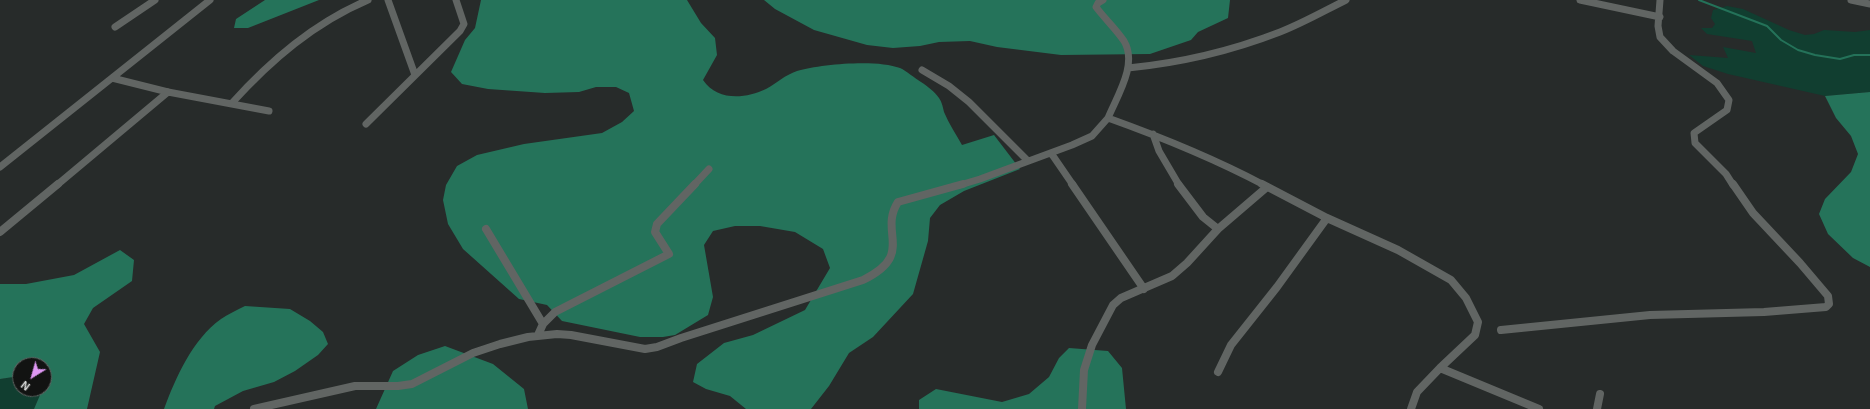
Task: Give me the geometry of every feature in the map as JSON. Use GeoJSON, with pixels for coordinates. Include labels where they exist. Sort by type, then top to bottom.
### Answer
{"type":"FeatureCollection","features":[{"type":"Feature","properties":{"kind":"street"},"geometry":{"type":"LineString","coordinates":[[115,27],[155,0]]}},
{"type":"Feature","properties":{"kind":"street"},"geometry":{"type":"LineString","coordinates":[[0,167],[210,0]]}},
{"type":"Feature","properties":{"kind":"street"},"geometry":{"type":"LineString","coordinates":[[232,103],[276,58],[334,16],[368,0]]}},
{"type":"Feature","properties":{"kind":"street"},"geometry":{"type":"LineString","coordinates":[[388,0],[416,75]]}},
{"type":"Feature","properties":{"kind":"street"},"geometry":{"type":"LineString","coordinates":[[366,124],[460,31],[464,24],[456,0]]}},
{"type":"Feature","properties":{"kind":"street"},"geometry":{"type":"LineString","coordinates":[[254,409],[355,386],[369,384],[396,386],[413,384],[444,366],[478,351],[538,335],[557,334],[581,336],[648,349],[872,276],[885,266],[893,255],[894,230],[891,217],[893,209],[898,202],[980,179],[1092,136],[1108,118],[1128,68],[1129,53],[1096,7],[1098,3],[1103,0]]}},
{"type":"Feature","properties":{"kind":"street"},"geometry":{"type":"LineString","coordinates":[[1128,68],[1159,65],[1228,49],[1280,31],[1346,0]]}},
{"type":"Feature","properties":{"kind":"street"},"geometry":{"type":"LineString","coordinates":[[1581,0],[1660,17]]}},
{"type":"Feature","properties":{"kind":"street"},"geometry":{"type":"LineString","coordinates":[[1501,330],[1650,315],[1772,312],[1826,307],[1829,304],[1828,296],[1753,213],[1726,174],[1695,143],[1694,133],[1727,110],[1729,100],[1717,83],[1673,51],[1660,37],[1658,26],[1660,17],[1660,0]]}},
{"type":"Feature","properties":{"kind":"street"},"geometry":{"type":"LineString","coordinates":[[1850,0],[1870,4]]}},
{"type":"Feature","properties":{"kind":"street"},"geometry":{"type":"LineString","coordinates":[[922,70],[949,86],[969,102],[1028,161]]}},
{"type":"Feature","properties":{"kind":"street"},"geometry":{"type":"LineString","coordinates":[[112,78],[168,92],[269,111]]}},
{"type":"Feature","properties":{"kind":"street"},"geometry":{"type":"LineString","coordinates":[[0,232],[168,92]]}},
{"type":"Feature","properties":{"kind":"street"},"geometry":{"type":"LineString","coordinates":[[1108,118],[1153,134],[1226,165],[1327,218],[1398,250],[1451,280],[1466,298],[1478,322],[1475,335],[1417,392],[1411,409]]}},
{"type":"Feature","properties":{"kind":"street"},"geometry":{"type":"LineString","coordinates":[[1153,134],[1155,145],[1186,198],[1202,217],[1218,229]]}},
{"type":"Feature","properties":{"kind":"street"},"geometry":{"type":"LineString","coordinates":[[1051,152],[1144,289]]}},
{"type":"Feature","properties":{"kind":"street"},"geometry":{"type":"LineString","coordinates":[[538,335],[542,324],[556,312],[668,254],[654,232],[657,224],[709,169]]}},
{"type":"Feature","properties":{"kind":"street"},"geometry":{"type":"LineString","coordinates":[[1082,409],[1084,370],[1095,339],[1113,305],[1121,298],[1172,276],[1218,229],[1267,187]]}},
{"type":"Feature","properties":{"kind":"street"},"geometry":{"type":"LineString","coordinates":[[1218,372],[1231,345],[1277,287],[1327,218]]}},
{"type":"Feature","properties":{"kind":"street"},"geometry":{"type":"LineString","coordinates":[[486,230],[542,324]]}},
{"type":"Feature","properties":{"kind":"street"},"geometry":{"type":"LineString","coordinates":[[1440,368],[1539,409]]}},
{"type":"Feature","properties":{"kind":"street"},"geometry":{"type":"LineString","coordinates":[[1597,409],[1600,394]]}},
{"type":"Feature","properties":{"kind":"green space"},"geometry":{"type":"Polygon","coordinates":[[[265,0],[319,0],[248,28],[234,28],[236,19],[265,0]]]}},
{"type":"Feature","properties":{"kind":"green space"},"geometry":{"type":"Polygon","coordinates":[[[481,0],[687,0],[701,23],[715,38],[717,55],[703,80],[716,92],[732,96],[749,95],[766,89],[785,77],[807,68],[864,63],[890,65],[905,71],[926,85],[935,94],[940,100],[950,125],[962,145],[994,135],[1020,169],[964,191],[940,205],[930,218],[928,241],[913,294],[873,337],[849,353],[829,386],[811,409],[746,409],[730,396],[706,389],[693,382],[697,364],[724,343],[753,335],[805,310],[830,268],[823,249],[795,232],[760,226],[735,226],[713,231],[704,245],[713,297],[708,315],[675,335],[663,337],[640,337],[562,321],[547,305],[519,299],[463,249],[448,224],[443,200],[446,185],[457,166],[477,155],[524,144],[602,133],[622,122],[634,111],[629,93],[616,87],[596,87],[579,92],[545,93],[488,89],[462,84],[451,72],[465,40],[475,28],[481,0]]]}},
{"type":"Feature","properties":{"kind":"green space"},"geometry":{"type":"Polygon","coordinates":[[[764,0],[1230,0],[1228,18],[1198,32],[1191,40],[1150,54],[1061,55],[997,47],[970,41],[939,42],[920,46],[893,48],[867,45],[814,30],[775,9],[764,0]]]}},
{"type":"Feature","properties":{"kind":"green space"},"geometry":{"type":"Polygon","coordinates":[[[1727,6],[1743,9],[1789,30],[1805,35],[1814,34],[1824,30],[1855,32],[1870,30],[1870,92],[1825,96],[1728,74],[1703,66],[1689,55],[1728,58],[1723,47],[1756,53],[1752,41],[1707,34],[1701,28],[1712,28],[1715,24],[1711,18],[1713,10],[1727,6]]]}},
{"type":"Feature","properties":{"kind":"green space"},"geometry":{"type":"Polygon","coordinates":[[[1870,92],[1870,267],[1853,258],[1828,234],[1819,214],[1825,199],[1851,172],[1858,154],[1851,136],[1836,118],[1825,96],[1870,92]]]}},
{"type":"Feature","properties":{"kind":"green space"},"geometry":{"type":"Polygon","coordinates":[[[120,250],[134,260],[132,281],[93,308],[84,324],[100,352],[87,409],[34,409],[39,397],[52,397],[52,357],[12,357],[12,377],[0,379],[0,284],[26,284],[74,275],[120,250]]]}},
{"type":"Feature","properties":{"kind":"green space"},"geometry":{"type":"Polygon","coordinates":[[[245,306],[290,309],[310,321],[323,332],[328,344],[318,355],[295,371],[274,382],[243,391],[215,406],[214,409],[164,409],[174,384],[193,348],[221,319],[245,306]]]}},
{"type":"Feature","properties":{"kind":"green space"},"geometry":{"type":"Polygon","coordinates":[[[445,346],[493,364],[524,389],[528,409],[376,409],[393,371],[418,355],[445,346]]]}},
{"type":"Feature","properties":{"kind":"green space"},"geometry":{"type":"Polygon","coordinates":[[[1069,348],[1108,351],[1122,368],[1126,409],[919,409],[919,400],[936,389],[1002,402],[1029,394],[1049,377],[1059,358],[1069,348]]]}},
{"type":"Feature","properties":{"kind":"green space"},"geometry":{"type":"Polygon","coordinates":[[[12,377],[12,397],[39,397],[34,409],[0,409],[0,379],[12,377]]]}},
{"type":"Feature","properties":{"kind":"waterway"},"geometry":{"type":"LineString","coordinates":[[1699,0],[1767,26],[1781,40],[1798,50],[1815,55],[1840,59],[1854,55],[1870,55]]}}]}
